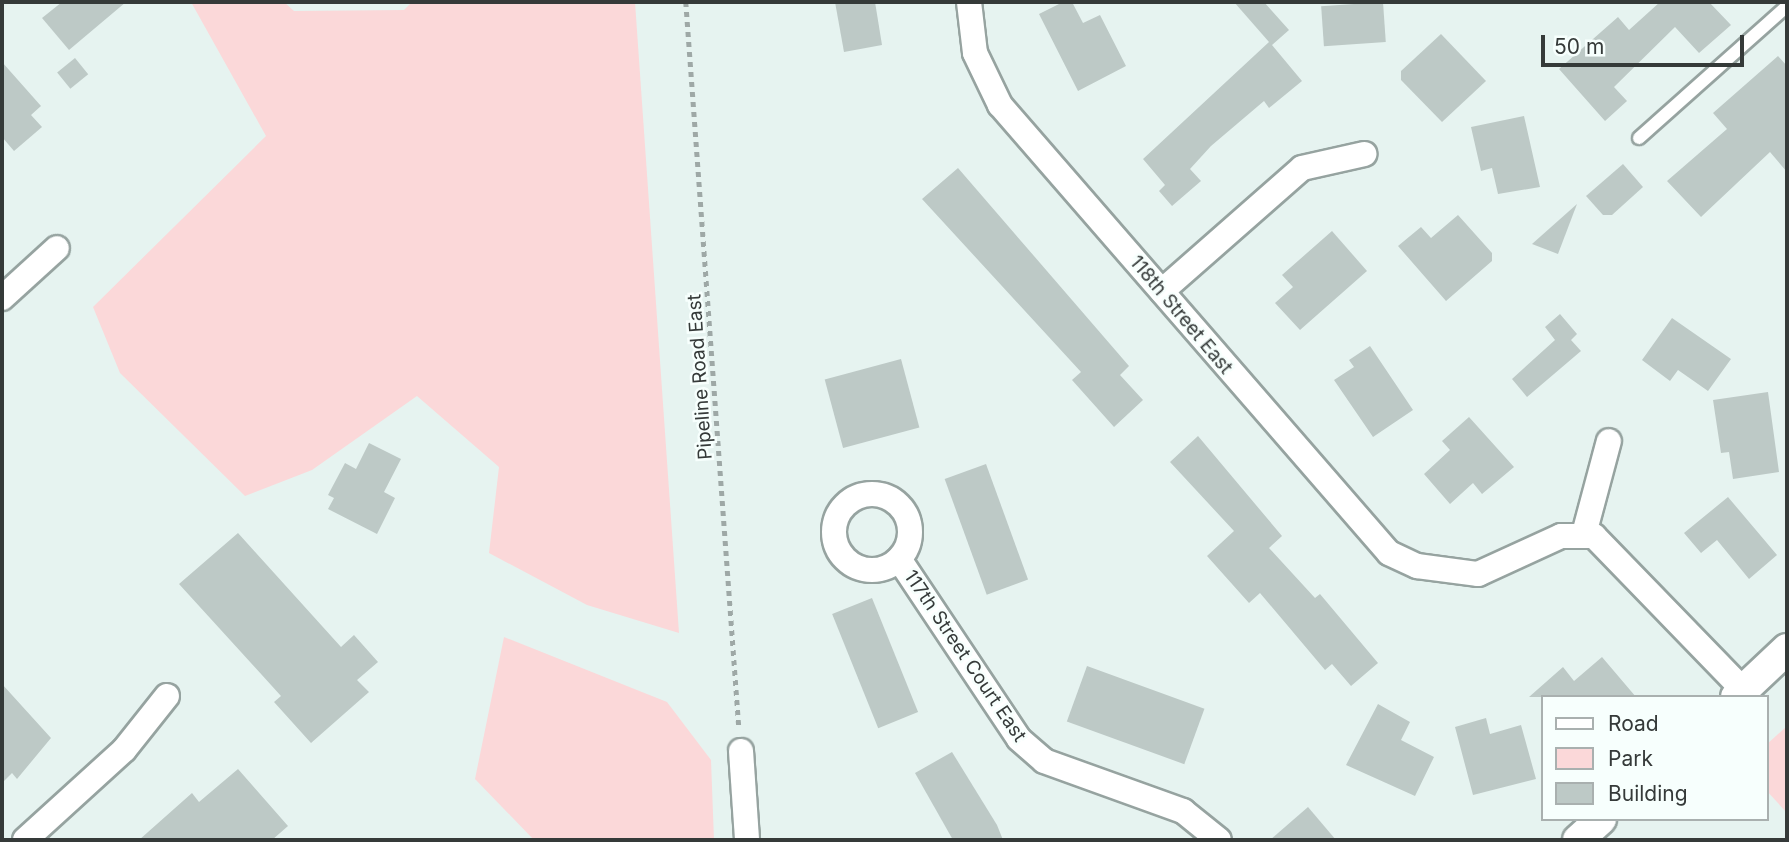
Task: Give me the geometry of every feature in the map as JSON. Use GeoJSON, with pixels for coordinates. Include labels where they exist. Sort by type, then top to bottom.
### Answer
{"type":"FeatureCollection","features":[{"type":"Feature","properties":{"kind":"street","name":"118th Street East"},"geometry":{"type":"LineString","coordinates":[[969,2],[975,53],[995,97],[1389,553],[1417,566],[1457,574],[1478,574],[1561,536],[1584,534]]}},
{"type":"Feature","properties":{"kind":"street"},"geometry":{"type":"LineString","coordinates":[[1163,291],[1302,168],[1364,154]]}},
{"type":"Feature","properties":{"kind":"street"},"geometry":{"type":"LineString","coordinates":[[2,298],[57,248]]}},
{"type":"Feature","properties":{"kind":"street"},"geometry":{"type":"LineString","coordinates":[[1609,441],[1584,534],[1603,542],[1740,693],[1787,649]]}},
{"type":"Feature","properties":{"kind":"street","name":"117th Street Court East"},"geometry":{"type":"LineString","coordinates":[[900,559],[1019,739],[1044,761],[1183,811],[1219,840]]}},
{"type":"Feature","properties":{"kind":"street"},"geometry":{"type":"LineString","coordinates":[[25,840],[124,750],[167,696]]}},
{"type":"Feature","properties":{"kind":"street"},"geometry":{"type":"LineString","coordinates":[[741,751],[747,840]]}},
{"type":"Feature","properties":{"kind":"street"},"geometry":{"type":"LineString","coordinates":[[1578,840],[1599,821]]}},
{"type":"Feature","properties":{"kind":"lane"},"geometry":{"type":"LineString","coordinates":[[1639,138],[1787,6]]}},
{"type":"Feature","properties":{"kind":"path","name":"Pipeline Road East"},"geometry":{"type":"LineString","coordinates":[[685,2],[741,751]]}},
{"type":"Feature","properties":{"kind":"green space"},"geometry":{"type":"Polygon","coordinates":[[[191,2],[284,2],[294,11],[404,10],[412,2],[635,2],[679,633],[587,605],[489,553],[499,467],[417,396],[312,470],[245,496],[120,373],[93,307],[266,136],[191,2]]]}},
{"type":"Feature","properties":{"kind":"green space"},"geometry":{"type":"Polygon","coordinates":[[[504,637],[667,702],[711,760],[714,840],[534,840],[475,779],[504,637]]]}},
{"type":"Feature","properties":{"kind":"green space"},"geometry":{"type":"Polygon","coordinates":[[[1787,726],[1787,813],[1768,792],[1768,743],[1787,726]]]}},
{"type":"Feature","properties":{"kind":"building"},"geometry":{"type":"Polygon","coordinates":[[[62,2],[126,2],[69,50],[42,18],[62,2]]]}},
{"type":"Feature","properties":{"kind":"building"},"geometry":{"type":"Polygon","coordinates":[[[835,2],[875,2],[882,45],[844,52],[835,2]]]}},
{"type":"Feature","properties":{"kind":"building"},"geometry":{"type":"Polygon","coordinates":[[[1063,2],[1072,2],[1083,23],[1100,15],[1126,66],[1078,91],[1039,14],[1063,2]]]}},
{"type":"Feature","properties":{"kind":"building"},"geometry":{"type":"Polygon","coordinates":[[[1234,2],[1264,2],[1289,30],[1272,45],[1302,81],[1269,108],[1264,101],[1211,146],[1190,169],[1201,181],[1172,206],[1159,191],[1165,185],[1143,159],[1269,42],[1234,2]]]}},
{"type":"Feature","properties":{"kind":"building"},"geometry":{"type":"Polygon","coordinates":[[[1383,2],[1386,42],[1324,46],[1321,6],[1383,2]]]}},
{"type":"Feature","properties":{"kind":"building"},"geometry":{"type":"Polygon","coordinates":[[[1660,2],[1709,2],[1731,25],[1699,53],[1675,27],[1614,87],[1627,101],[1605,121],[1559,69],[1618,17],[1629,30],[1660,2]]]}},
{"type":"Feature","properties":{"kind":"building"},"geometry":{"type":"Polygon","coordinates":[[[1441,34],[1486,81],[1442,122],[1401,80],[1401,71],[1441,34]]]}},
{"type":"Feature","properties":{"kind":"building"},"geometry":{"type":"Polygon","coordinates":[[[1778,56],[1787,66],[1787,172],[1770,152],[1701,217],[1667,181],[1727,129],[1713,113],[1778,56]]]}},
{"type":"Feature","properties":{"kind":"building"},"geometry":{"type":"Polygon","coordinates":[[[75,58],[88,74],[70,89],[57,72],[75,58]]]}},
{"type":"Feature","properties":{"kind":"building"},"geometry":{"type":"Polygon","coordinates":[[[2,62],[41,106],[31,115],[42,127],[14,151],[2,137],[2,62]]]}},
{"type":"Feature","properties":{"kind":"building"},"geometry":{"type":"Polygon","coordinates":[[[1524,116],[1540,187],[1498,194],[1492,168],[1481,171],[1471,127],[1524,116]]]}},
{"type":"Feature","properties":{"kind":"building"},"geometry":{"type":"Polygon","coordinates":[[[1623,164],[1643,187],[1612,215],[1603,215],[1586,196],[1623,164]]]}},
{"type":"Feature","properties":{"kind":"building"},"geometry":{"type":"Polygon","coordinates":[[[958,168],[1129,366],[1120,375],[1143,400],[1114,427],[1072,380],[1081,372],[922,199],[958,168]]]}},
{"type":"Feature","properties":{"kind":"building"},"geometry":{"type":"Polygon","coordinates":[[[1577,204],[1558,254],[1532,244],[1577,204]]]}},
{"type":"Feature","properties":{"kind":"building"},"geometry":{"type":"Polygon","coordinates":[[[1458,215],[1492,253],[1492,261],[1446,301],[1398,246],[1421,227],[1431,238],[1458,215]]]}},
{"type":"Feature","properties":{"kind":"building"},"geometry":{"type":"Polygon","coordinates":[[[1332,231],[1367,271],[1300,330],[1275,303],[1293,287],[1282,275],[1332,231]]]}},
{"type":"Feature","properties":{"kind":"building"},"geometry":{"type":"Polygon","coordinates":[[[1560,314],[1577,334],[1571,340],[1581,351],[1527,397],[1512,379],[1555,340],[1545,327],[1560,314]]]}},
{"type":"Feature","properties":{"kind":"building"},"geometry":{"type":"Polygon","coordinates":[[[1672,318],[1731,359],[1708,391],[1678,370],[1670,381],[1642,360],[1672,318]]]}},
{"type":"Feature","properties":{"kind":"building"},"geometry":{"type":"Polygon","coordinates":[[[1370,346],[1413,410],[1373,437],[1334,380],[1354,367],[1349,360],[1370,346]]]}},
{"type":"Feature","properties":{"kind":"building"},"geometry":{"type":"Polygon","coordinates":[[[901,359],[919,428],[843,448],[825,379],[901,359]]]}},
{"type":"Feature","properties":{"kind":"building"},"geometry":{"type":"Polygon","coordinates":[[[1768,392],[1779,472],[1733,479],[1729,452],[1721,453],[1713,400],[1768,392]]]}},
{"type":"Feature","properties":{"kind":"building"},"geometry":{"type":"Polygon","coordinates":[[[1469,417],[1514,467],[1482,494],[1473,483],[1450,504],[1424,474],[1450,450],[1442,441],[1469,417]]]}},
{"type":"Feature","properties":{"kind":"building"},"geometry":{"type":"Polygon","coordinates":[[[1198,436],[1282,536],[1269,548],[1315,598],[1320,594],[1378,663],[1351,686],[1332,664],[1325,670],[1260,593],[1249,603],[1207,556],[1234,531],[1170,462],[1198,436]]]}},
{"type":"Feature","properties":{"kind":"building"},"geometry":{"type":"Polygon","coordinates":[[[369,443],[401,459],[384,492],[395,498],[377,534],[328,509],[334,498],[328,495],[345,463],[356,469],[369,443]]]}},
{"type":"Feature","properties":{"kind":"building"},"geometry":{"type":"Polygon","coordinates":[[[986,464],[1028,580],[987,595],[945,479],[986,464]]]}},
{"type":"Feature","properties":{"kind":"building"},"geometry":{"type":"Polygon","coordinates":[[[1728,497],[1777,555],[1749,579],[1717,540],[1701,553],[1684,533],[1728,497]]]}},
{"type":"Feature","properties":{"kind":"building"},"geometry":{"type":"Polygon","coordinates":[[[238,533],[341,647],[354,635],[378,662],[357,680],[369,692],[311,743],[274,702],[281,696],[179,584],[238,533]]]}},
{"type":"Feature","properties":{"kind":"building"},"geometry":{"type":"Polygon","coordinates":[[[872,598],[918,712],[878,728],[832,614],[872,598]]]}},
{"type":"Feature","properties":{"kind":"building"},"geometry":{"type":"Polygon","coordinates":[[[1602,657],[1634,695],[1529,697],[1563,667],[1574,681],[1602,657]]]}},
{"type":"Feature","properties":{"kind":"building"},"geometry":{"type":"Polygon","coordinates":[[[1087,666],[1204,709],[1184,764],[1067,721],[1087,666]]]}},
{"type":"Feature","properties":{"kind":"building"},"geometry":{"type":"Polygon","coordinates":[[[2,684],[51,738],[17,779],[12,773],[2,783],[2,684]]]}},
{"type":"Feature","properties":{"kind":"building"},"geometry":{"type":"Polygon","coordinates":[[[1378,704],[1410,722],[1401,740],[1434,757],[1415,796],[1346,765],[1378,704]]]}},
{"type":"Feature","properties":{"kind":"building"},"geometry":{"type":"Polygon","coordinates":[[[1486,718],[1490,734],[1521,725],[1536,779],[1473,795],[1455,727],[1486,718]]]}},
{"type":"Feature","properties":{"kind":"building"},"geometry":{"type":"Polygon","coordinates":[[[952,752],[997,825],[1003,840],[953,840],[915,773],[952,752]]]}},
{"type":"Feature","properties":{"kind":"building"},"geometry":{"type":"Polygon","coordinates":[[[238,769],[288,826],[272,840],[139,840],[192,793],[199,802],[238,769]]]}},
{"type":"Feature","properties":{"kind":"building"},"geometry":{"type":"Polygon","coordinates":[[[1308,807],[1336,840],[1270,840],[1308,807]]]}}]}
